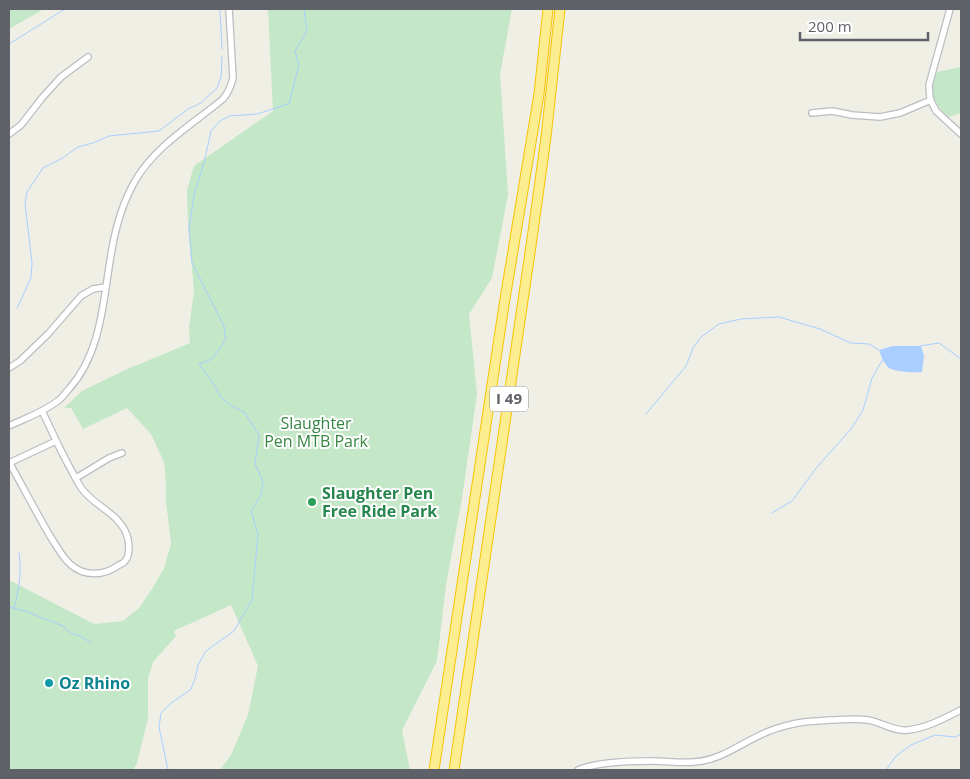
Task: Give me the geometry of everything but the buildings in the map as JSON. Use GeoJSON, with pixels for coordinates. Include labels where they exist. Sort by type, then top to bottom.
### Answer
{"type":"FeatureCollection","features":[{"type":"Feature","properties":{"kind":"highway","name":"I 49"},"geometry":{"type":"LineString","coordinates":[[434,770],[508,276],[539,94],[548,9]]}},
{"type":"Feature","properties":{"kind":"highway","name":"I 49"},"geometry":{"type":"LineString","coordinates":[[454,770],[532,240],[546,137],[560,9]]}},
{"type":"Feature","properties":{"kind":"street"},"geometry":{"type":"LineString","coordinates":[[9,426],[42,411],[60,399],[79,378],[91,354],[96,338],[116,228],[134,182],[158,152],[175,136],[223,99],[228,92],[233,78],[229,9]]}},
{"type":"Feature","properties":{"kind":"street"},"geometry":{"type":"LineString","coordinates":[[950,9],[929,85],[931,100],[936,111],[961,134]]}},
{"type":"Feature","properties":{"kind":"street"},"geometry":{"type":"LineString","coordinates":[[9,134],[21,125],[61,77],[88,57]]}},
{"type":"Feature","properties":{"kind":"street"},"geometry":{"type":"LineString","coordinates":[[812,113],[832,112],[880,117],[900,113],[931,100]]}},
{"type":"Feature","properties":{"kind":"street"},"geometry":{"type":"LineString","coordinates":[[9,368],[20,361],[48,334],[81,296],[93,289],[106,287]]}},
{"type":"Feature","properties":{"kind":"street"},"geometry":{"type":"LineString","coordinates":[[42,411],[82,489],[89,498],[121,524],[128,538],[129,550],[126,561],[114,569],[96,574],[80,571],[69,564],[46,528],[9,462],[56,441]]}},
{"type":"Feature","properties":{"kind":"street"},"geometry":{"type":"LineString","coordinates":[[76,478],[109,458],[122,453]]}},
{"type":"Feature","properties":{"kind":"street"},"geometry":{"type":"LineString","coordinates":[[578,770],[587,766],[629,762],[704,761],[722,756],[766,732],[783,726],[806,722],[850,719],[870,720],[881,725],[906,731],[931,724],[961,710]]}},
{"type":"Feature","properties":{"kind":"green space"},"geometry":{"type":"Polygon","coordinates":[[[9,9],[44,9],[9,29],[9,9]]]}},
{"type":"Feature","properties":{"kind":"green space","name":"Slaughter Pen MTB Park"},"geometry":{"type":"Polygon","coordinates":[[[268,9],[512,9],[500,74],[508,195],[492,278],[469,314],[477,394],[462,498],[446,585],[437,661],[402,730],[410,770],[220,770],[231,755],[248,715],[258,666],[231,605],[174,631],[176,636],[153,662],[148,679],[148,718],[137,763],[133,770],[9,770],[9,580],[94,624],[123,621],[139,608],[164,568],[171,544],[164,462],[151,434],[127,408],[83,429],[71,408],[64,408],[82,391],[125,370],[190,343],[189,328],[194,291],[187,190],[194,166],[273,111],[268,9]]]}},
{"type":"Feature","properties":{"kind":"green space"},"geometry":{"type":"Polygon","coordinates":[[[961,67],[961,113],[949,117],[936,102],[933,85],[937,72],[961,67]]]}},
{"type":"Feature","properties":{"kind":"water"},"geometry":{"type":"Polygon","coordinates":[[[893,346],[921,346],[924,356],[922,372],[906,372],[889,368],[879,350],[893,346]]]}},
{"type":"Feature","properties":{"kind":"waterway"},"geometry":{"type":"LineString","coordinates":[[9,44],[65,9]]}},
{"type":"Feature","properties":{"kind":"waterway"},"geometry":{"type":"LineString","coordinates":[[168,770],[159,727],[161,713],[171,703],[191,689],[198,665],[206,651],[234,631],[252,600],[258,534],[251,511],[261,495],[263,481],[255,464],[259,435],[244,412],[230,405],[220,396],[199,364],[212,359],[226,339],[224,326],[192,263],[189,228],[195,190],[204,163],[211,131],[220,121],[229,116],[257,114],[289,104],[299,65],[295,51],[307,31],[304,9]]}},
{"type":"Feature","properties":{"kind":"waterway"},"geometry":{"type":"LineString","coordinates":[[220,10],[222,49]]}},
{"type":"Feature","properties":{"kind":"waterway"},"geometry":{"type":"LineString","coordinates":[[17,308],[31,278],[32,263],[25,204],[27,192],[43,168],[61,159],[78,147],[109,136],[159,131],[188,109],[201,103],[217,88],[221,77],[222,57]]}},
{"type":"Feature","properties":{"kind":"waterway"},"geometry":{"type":"LineString","coordinates":[[646,414],[686,366],[693,348],[701,337],[719,324],[741,319],[779,317],[820,329],[851,343],[869,344],[879,350]]}},
{"type":"Feature","properties":{"kind":"waterway"},"geometry":{"type":"LineString","coordinates":[[920,346],[939,343],[961,359]]}},
{"type":"Feature","properties":{"kind":"waterway"},"geometry":{"type":"LineString","coordinates":[[772,513],[792,501],[817,467],[851,429],[863,410],[872,378],[883,359]]}},
{"type":"Feature","properties":{"kind":"waterway"},"geometry":{"type":"LineString","coordinates":[[14,608],[20,581],[19,553]]}},
{"type":"Feature","properties":{"kind":"waterway"},"geometry":{"type":"LineString","coordinates":[[9,607],[25,611],[63,626],[72,634],[78,635],[92,643]]}},
{"type":"Feature","properties":{"kind":"waterway"},"geometry":{"type":"LineString","coordinates":[[886,770],[896,756],[911,745],[935,735],[955,737],[961,734]]}},
{"type":"Feature","properties":{"kind":"place","name":"Slaughter Pen Free Ride Park"},"geometry":{"type":"Point","coordinates":[312,502]}},
{"type":"Feature","properties":{"kind":"place","name":"Oz Rhino"},"geometry":{"type":"Point","coordinates":[49,683]}}]}
